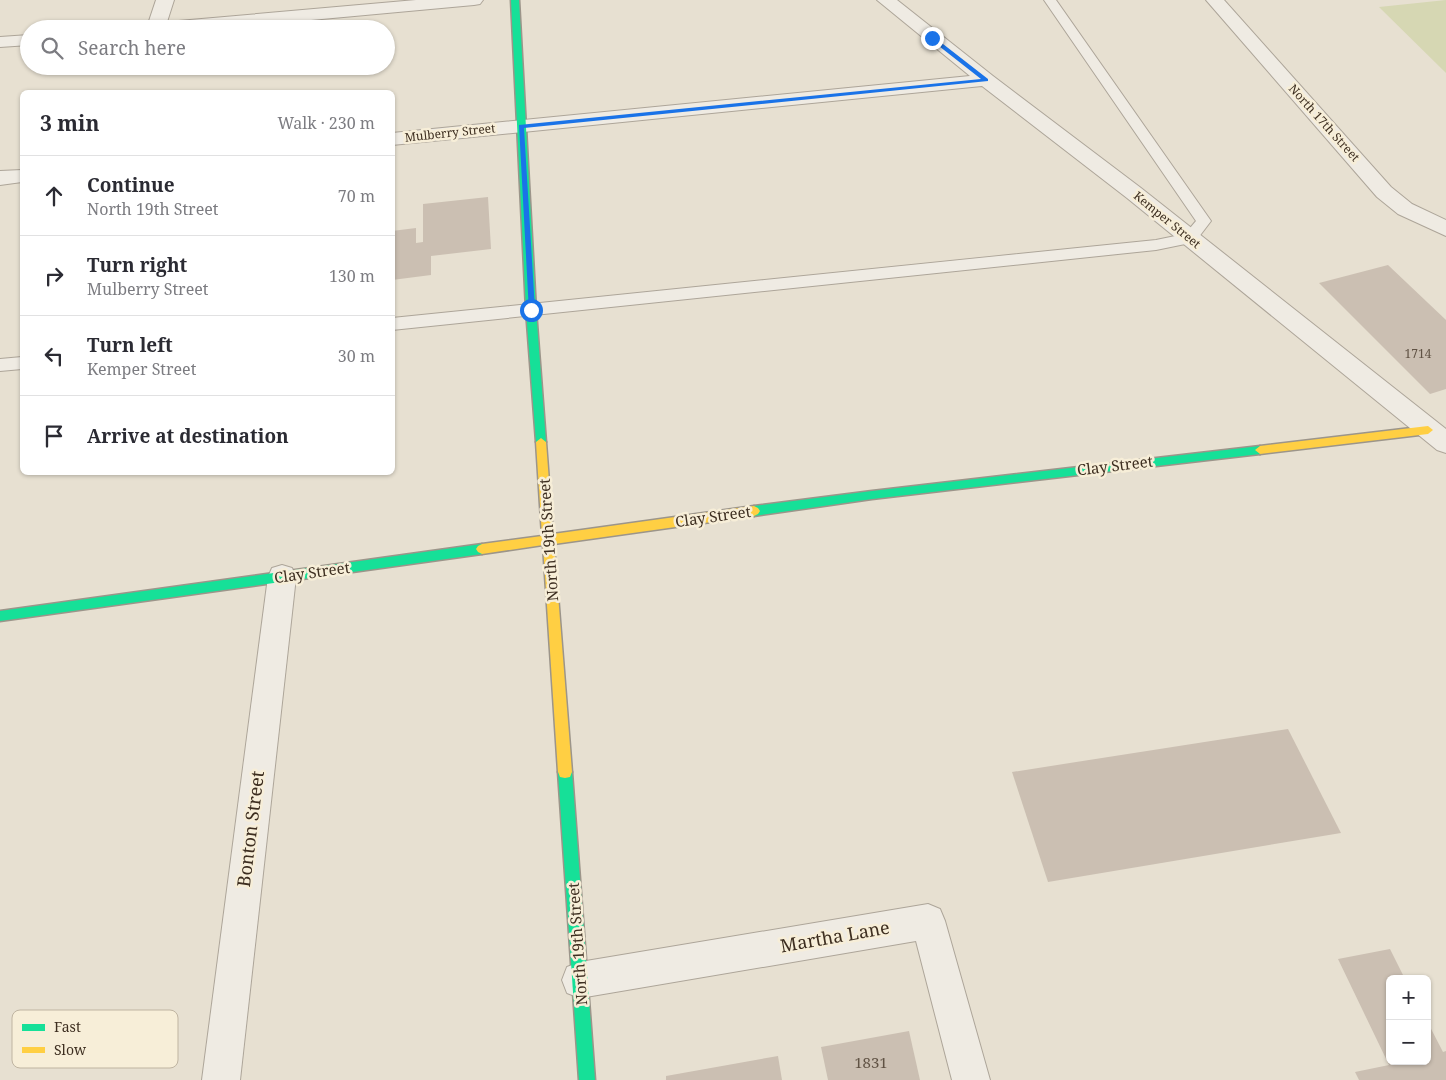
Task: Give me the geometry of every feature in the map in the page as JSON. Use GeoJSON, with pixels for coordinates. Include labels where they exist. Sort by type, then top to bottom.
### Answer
{"type":"FeatureCollection","features":[{"type":"Feature","properties":{"kind":"street"},"geometry":{"type":"LineString","coordinates":[[159,20],[166,0]]}},
{"type":"Feature","properties":{"kind":"street"},"geometry":{"type":"LineString","coordinates":[[247,20],[474,0]]}},
{"type":"Feature","properties":{"kind":"street","name":"North 19th Street"},"geometry":{"type":"LineString","coordinates":[[515,0],[531,310],[587,1080]]}},
{"type":"Feature","properties":{"kind":"street","name":"Kemper Street"},"geometry":{"type":"LineString","coordinates":[[886,0],[986,80],[1126,187],[1446,443]]}},
{"type":"Feature","properties":{"kind":"street","name":"North 17th Street"},"geometry":{"type":"LineString","coordinates":[[1215,0],[1384,192],[1405,209],[1446,229]]}},
{"type":"Feature","properties":{"kind":"street"},"geometry":{"type":"LineString","coordinates":[[0,42],[20,41]]}},
{"type":"Feature","properties":{"kind":"street","name":"Mulberry Street"},"geometry":{"type":"LineString","coordinates":[[395,139],[986,80]]}},
{"type":"Feature","properties":{"kind":"street"},"geometry":{"type":"LineString","coordinates":[[0,178],[20,176]]}},
{"type":"Feature","properties":{"kind":"street","name":"Clay Street"},"geometry":{"type":"LineString","coordinates":[[0,616],[882,494],[1428,430]]}},
{"type":"Feature","properties":{"kind":"street","name":"Bonton Street"},"geometry":{"type":"LineString","coordinates":[[221,1080],[282,577]]}},
{"type":"Feature","properties":{"kind":"street","name":"Martha Lane"},"geometry":{"type":"LineString","coordinates":[[580,980],[928,921],[971,1080]]}},
{"type":"Feature","properties":{"kind":"lane"},"geometry":{"type":"LineString","coordinates":[[395,324],[1156,245],[1190,238],[1204,222],[1050,0]]}},
{"type":"Feature","properties":{"kind":"lane"},"geometry":{"type":"LineString","coordinates":[[0,366],[20,363]]}},
{"type":"Feature","properties":{"kind":"green space"},"geometry":{"type":"Polygon","coordinates":[[[1446,0],[1446,73],[1379,7],[1446,0]]]}},
{"type":"Feature","properties":{"kind":"building"},"geometry":{"type":"Polygon","coordinates":[[[488,197],[491,249],[431,256],[431,275],[395,280],[395,231],[416,228],[416,243],[423,242],[423,204],[488,197]]]}},
{"type":"Feature","properties":{"kind":"building"},"geometry":{"type":"Polygon","coordinates":[[[1388,265],[1446,320],[1446,389],[1430,394],[1319,283],[1388,265]]]}},
{"type":"Feature","properties":{"kind":"building"},"geometry":{"type":"Polygon","coordinates":[[[1288,729],[1341,833],[1048,882],[1012,772],[1288,729]]]}},
{"type":"Feature","properties":{"kind":"building"},"geometry":{"type":"Polygon","coordinates":[[[1390,949],[1403,975],[1386,975],[1386,1059],[1338,959],[1390,949]]]}},
{"type":"Feature","properties":{"kind":"building"},"geometry":{"type":"Polygon","coordinates":[[[1431,1029],[1443,1052],[1446,1051],[1446,1080],[1359,1080],[1355,1072],[1389,1065],[1431,1065],[1431,1029]]]}},
{"type":"Feature","properties":{"kind":"building"},"geometry":{"type":"Polygon","coordinates":[[[909,1031],[920,1080],[828,1080],[821,1047],[909,1031]]]}},
{"type":"Feature","properties":{"kind":"building"},"geometry":{"type":"Polygon","coordinates":[[[778,1056],[782,1080],[666,1080],[666,1076],[778,1056]]]}},
{"type":"Feature","properties":{"kind":"traffic: fast"},"geometry":{"type":"LineString","coordinates":[[515,0],[531,310],[541,442]]}},
{"type":"Feature","properties":{"kind":"traffic: fast"},"geometry":{"type":"LineString","coordinates":[[754,511],[872,495],[1260,450]]}},
{"type":"Feature","properties":{"kind":"traffic: fast"},"geometry":{"type":"LineString","coordinates":[[0,616],[482,549]]}},
{"type":"Feature","properties":{"kind":"traffic: fast"},"geometry":{"type":"LineString","coordinates":[[565,772],[587,1080]]}},
{"type":"Feature","properties":{"kind":"traffic: slow"},"geometry":{"type":"LineString","coordinates":[[1260,450],[1428,430]]}},
{"type":"Feature","properties":{"kind":"traffic: slow"},"geometry":{"type":"LineString","coordinates":[[541,442],[565,772]]}},
{"type":"Feature","properties":{"kind":"traffic: slow"},"geometry":{"type":"LineString","coordinates":[[482,549],[754,511]]}},
{"type":"Feature","properties":{"kind":"route"},"geometry":{"type":"LineString","coordinates":[[531,310],[521,126],[986,80],[932,38]]}}]}
